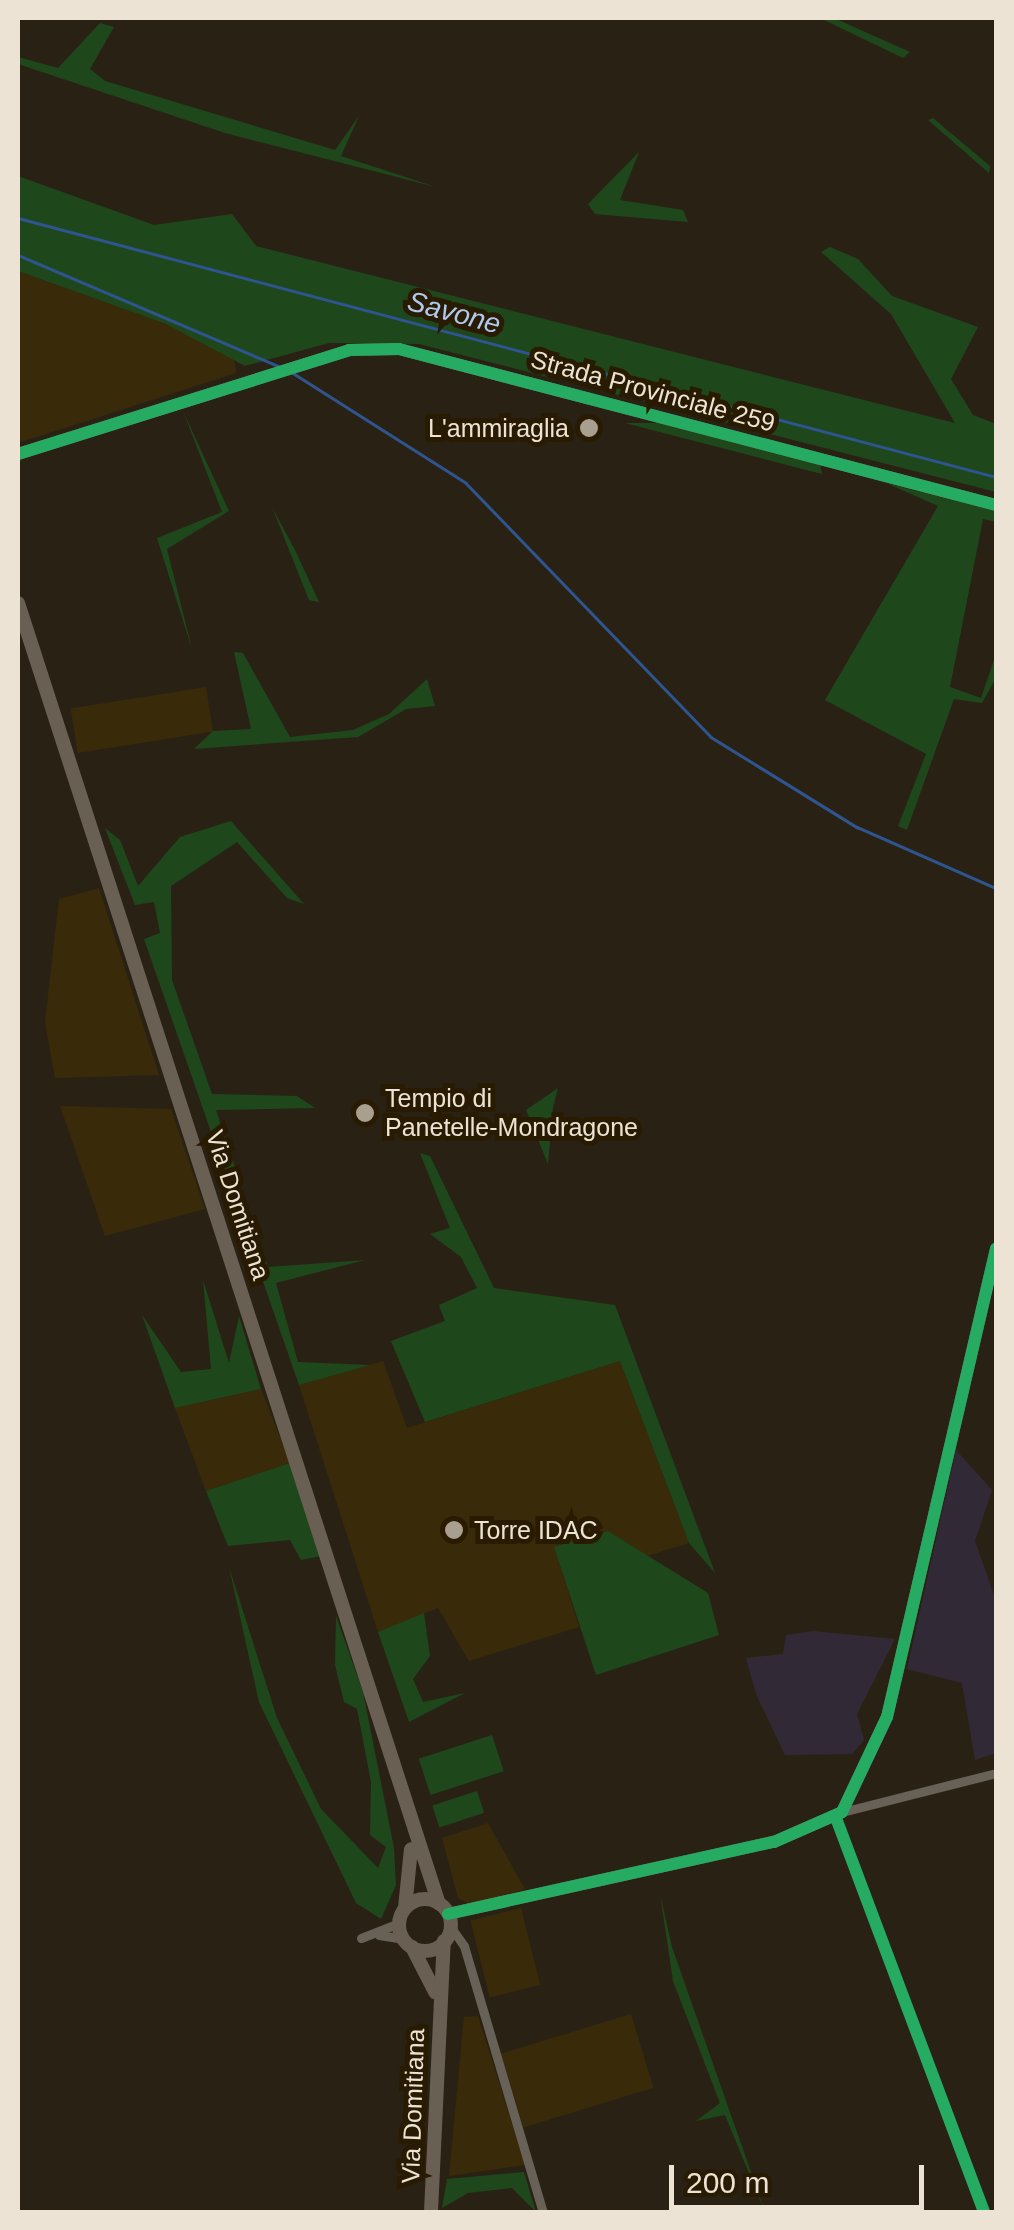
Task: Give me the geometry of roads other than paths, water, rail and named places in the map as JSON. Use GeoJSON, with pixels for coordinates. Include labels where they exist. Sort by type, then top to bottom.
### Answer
{"type":"FeatureCollection","features":[{"type":"Feature","properties":{"kind":"main road","name":"Via Domitiana"},"geometry":{"type":"LineString","coordinates":[[18,603],[370,1671],[410,1823],[446,1915],[438,2002],[431,2212]]}},
{"type":"Feature","properties":{"kind":"main road","name":"Via Domitiana"},"geometry":{"type":"LineString","coordinates":[[410,1823],[405,1908],[399,1924],[438,2002]]}},
{"type":"Feature","properties":{"kind":"main road"},"geometry":{"type":"LineString","coordinates":[[405,1908],[446,1915]]}},
{"type":"Feature","properties":{"kind":"main road"},"geometry":{"type":"LineString","coordinates":[[408,1943],[444,1942]]}},
{"type":"Feature","properties":{"kind":"street","name":"Strada Provinciale 259"},"geometry":{"type":"LineString","coordinates":[[18,454],[270,373],[376,348],[436,356],[996,505]]}},
{"type":"Feature","properties":{"kind":"street"},"geometry":{"type":"LineString","coordinates":[[984,2212],[839,1815],[887,1717],[996,1248]]}},
{"type":"Feature","properties":{"kind":"street"},"geometry":{"type":"LineString","coordinates":[[543,2212],[464,1946],[446,1915],[466,1914],[774,1842],[839,1815],[996,1773]]}},
{"type":"Feature","properties":{"kind":"street"},"geometry":{"type":"LineString","coordinates":[[361,1938],[399,1924]]}},
{"type":"Feature","properties":{"kind":"street"},"geometry":{"type":"LineString","coordinates":[[376,1935],[408,1943]]}},
{"type":"Feature","properties":{"kind":"waterway","name":"Savone"},"geometry":{"type":"LineString","coordinates":[[18,218],[996,477]]}},
{"type":"Feature","properties":{"kind":"waterway"},"geometry":{"type":"LineString","coordinates":[[18,255],[281,367]]}},
{"type":"Feature","properties":{"kind":"waterway"},"geometry":{"type":"LineString","coordinates":[[293,373],[466,483],[711,737],[857,827],[996,888]]}},
{"type":"Feature","properties":{"kind":"place","name":"L'ammiraglia"},"geometry":{"type":"Point","coordinates":[589,428]}},
{"type":"Feature","properties":{"kind":"place","name":"Tempio di Panetelle-Mondragone"},"geometry":{"type":"Point","coordinates":[365,1113]}},
{"type":"Feature","properties":{"kind":"place","name":"Torre IDAC"},"geometry":{"type":"Point","coordinates":[454,1530]}}]}
